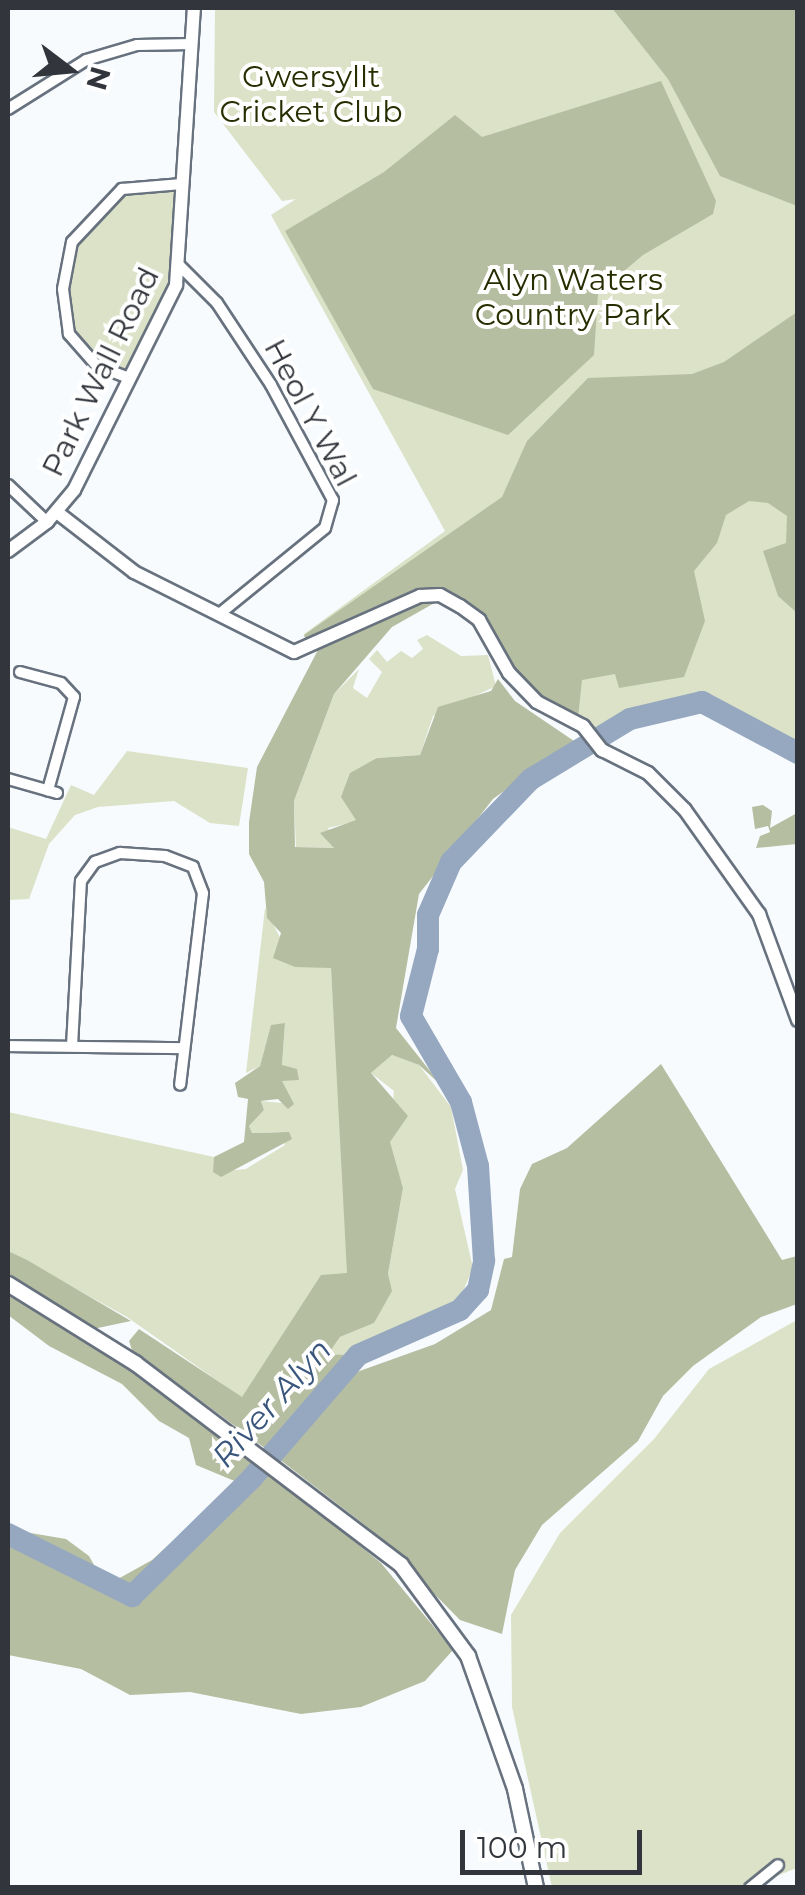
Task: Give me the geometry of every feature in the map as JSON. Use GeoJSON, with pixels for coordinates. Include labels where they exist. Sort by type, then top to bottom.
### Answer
{"type":"FeatureCollection","features":[{"type":"Feature","properties":{"kind":"main road"},"geometry":{"type":"LineString","coordinates":[[8,1284],[135,1362],[401,1566],[468,1656],[515,1789],[536,1888]]}},
{"type":"Feature","properties":{"kind":"street","name":"Park Wall Road"},"geometry":{"type":"LineString","coordinates":[[8,551],[52,518],[130,378],[180,266],[194,8]]}},
{"type":"Feature","properties":{"kind":"street"},"geometry":{"type":"LineString","coordinates":[[8,109],[86,60],[137,44],[192,44]]}},
{"type":"Feature","properties":{"kind":"street"},"geometry":{"type":"LineString","coordinates":[[130,378],[97,366],[69,334],[63,290],[72,242],[122,189],[182,184]]}},
{"type":"Feature","properties":{"kind":"street","name":"Heol Y Wal"},"geometry":{"type":"LineString","coordinates":[[180,266],[217,303],[272,385],[333,500],[325,528],[219,614]]}},
{"type":"Feature","properties":{"kind":"street"},"geometry":{"type":"LineString","coordinates":[[8,485],[134,572],[294,652],[420,596],[440,596],[479,620],[508,673],[537,702],[583,726],[602,750],[648,773],[685,810],[759,914],[798,1020]]}},
{"type":"Feature","properties":{"kind":"street"},"geometry":{"type":"LineString","coordinates":[[8,778],[53,792],[74,696],[61,683],[24,675]]}},
{"type":"Feature","properties":{"kind":"street"},"geometry":{"type":"LineString","coordinates":[[72,1046],[81,882],[95,862],[120,853],[165,856],[193,867],[203,893],[180,1085]]}},
{"type":"Feature","properties":{"kind":"street"},"geometry":{"type":"LineString","coordinates":[[8,1046],[184,1048]]}},
{"type":"Feature","properties":{"kind":"street"},"geometry":{"type":"LineString","coordinates":[[750,1888],[778,1865]]}},
{"type":"Feature","properties":{"kind":"green space","name":"Alyn Waters Country Park"},"geometry":{"type":"Polygon","coordinates":[[[215,8],[797,8],[797,753],[701,702],[663,708],[593,736],[481,618],[443,588],[307,644],[304,634],[445,531],[271,215],[296,199],[282,201],[214,112],[215,8]]]}},
{"type":"Feature","properties":{"kind":"green space"},"geometry":{"type":"Polygon","coordinates":[[[612,8],[797,8],[797,206],[720,176],[668,79],[612,8]]]}},
{"type":"Feature","properties":{"kind":"green space"},"geometry":{"type":"Polygon","coordinates":[[[661,81],[716,201],[713,214],[643,255],[598,293],[594,355],[508,435],[373,389],[285,231],[384,172],[455,115],[482,137],[661,81]]]}},
{"type":"Feature","properties":{"kind":"green space"},"geometry":{"type":"Polygon","coordinates":[[[182,184],[180,266],[129,378],[97,366],[69,334],[63,289],[72,242],[122,189],[182,184]]]}},
{"type":"Feature","properties":{"kind":"green space"},"geometry":{"type":"Polygon","coordinates":[[[797,312],[797,613],[778,596],[763,551],[786,543],[787,516],[768,503],[749,501],[726,515],[717,543],[694,571],[705,621],[684,677],[619,688],[615,674],[582,680],[578,718],[538,700],[509,673],[481,618],[443,588],[307,644],[304,635],[502,497],[527,441],[588,378],[692,374],[724,362],[797,312]]]}},
{"type":"Feature","properties":{"kind":"green space"},"geometry":{"type":"Polygon","coordinates":[[[420,599],[438,601],[392,627],[334,694],[294,801],[295,847],[334,848],[320,833],[356,820],[341,797],[350,773],[377,758],[420,755],[438,707],[491,691],[498,679],[515,701],[574,741],[493,799],[419,894],[396,1028],[442,1086],[419,1065],[392,1055],[371,1073],[408,1116],[390,1142],[403,1188],[388,1274],[392,1291],[374,1323],[340,1337],[328,1354],[348,1355],[266,1449],[132,1350],[129,1341],[139,1329],[242,1397],[321,1275],[347,1273],[331,968],[295,967],[273,958],[281,933],[267,918],[264,882],[249,854],[249,822],[257,767],[320,646],[420,599]]]}},
{"type":"Feature","properties":{"kind":"green space"},"geometry":{"type":"Polygon","coordinates":[[[427,635],[461,656],[488,655],[496,686],[433,716],[420,755],[376,758],[357,821],[328,828],[336,848],[296,847],[294,801],[334,694],[359,669],[353,688],[367,698],[382,672],[369,659],[377,650],[387,662],[401,651],[412,658],[423,649],[417,640],[427,635]]]}},
{"type":"Feature","properties":{"kind":"green space"},"geometry":{"type":"Polygon","coordinates":[[[127,751],[248,768],[239,826],[210,823],[174,801],[98,807],[75,815],[49,844],[29,899],[8,900],[8,827],[46,839],[71,785],[94,795],[127,751]]]}},
{"type":"Feature","properties":{"kind":"green space"},"geometry":{"type":"Polygon","coordinates":[[[763,805],[772,811],[770,828],[797,813],[797,844],[756,848],[760,836],[770,832],[768,826],[755,829],[752,807],[763,805]]]}},
{"type":"Feature","properties":{"kind":"green space"},"geometry":{"type":"Polygon","coordinates":[[[265,908],[295,967],[331,967],[348,1259],[347,1274],[321,1276],[242,1398],[127,1317],[8,1251],[8,1112],[214,1157],[214,1172],[246,1169],[285,1145],[279,1132],[252,1133],[249,1126],[264,1110],[261,1101],[293,1104],[281,1080],[285,1023],[271,1026],[260,1066],[246,1073],[265,908]]]}},
{"type":"Feature","properties":{"kind":"green space"},"geometry":{"type":"Polygon","coordinates":[[[285,1023],[282,1065],[297,1069],[299,1080],[282,1081],[294,1104],[288,1109],[278,1099],[261,1101],[264,1110],[249,1126],[252,1133],[289,1132],[292,1139],[221,1177],[213,1172],[214,1157],[244,1142],[248,1099],[238,1097],[235,1083],[260,1066],[271,1025],[285,1023]]]}},
{"type":"Feature","properties":{"kind":"green space"},"geometry":{"type":"Polygon","coordinates":[[[392,1055],[419,1065],[451,1107],[463,1170],[455,1189],[473,1268],[460,1298],[436,1313],[348,1355],[327,1354],[340,1337],[374,1323],[388,1274],[403,1188],[389,1142],[394,1091],[371,1073],[392,1055]]]}},
{"type":"Feature","properties":{"kind":"green space"},"geometry":{"type":"Polygon","coordinates":[[[661,1064],[782,1260],[797,1256],[797,1304],[761,1317],[693,1366],[663,1396],[638,1441],[542,1525],[515,1570],[502,1634],[460,1620],[370,1529],[279,1459],[354,1373],[435,1344],[491,1310],[504,1259],[512,1257],[520,1189],[532,1164],[567,1148],[661,1064]]]}},
{"type":"Feature","properties":{"kind":"green space"},"geometry":{"type":"Polygon","coordinates":[[[8,1251],[131,1321],[93,1329],[8,1277],[8,1251]]]}},
{"type":"Feature","properties":{"kind":"green space"},"geometry":{"type":"Polygon","coordinates":[[[8,1290],[126,1365],[270,1472],[381,1563],[453,1650],[425,1681],[361,1707],[301,1714],[190,1692],[130,1695],[81,1669],[8,1655],[8,1521],[13,1530],[66,1539],[89,1556],[99,1574],[116,1580],[152,1560],[237,1482],[196,1465],[189,1438],[159,1421],[122,1384],[49,1346],[8,1315],[8,1290]]]}},
{"type":"Feature","properties":{"kind":"green space"},"geometry":{"type":"Polygon","coordinates":[[[797,1320],[797,1868],[749,1887],[552,1887],[512,1707],[511,1615],[560,1533],[654,1439],[709,1369],[797,1320]]]}},
{"type":"Feature","properties":{"kind":"waterway","name":"River Alyn"},"geometry":{"type":"LineString","coordinates":[[8,1534],[132,1596],[252,1478],[358,1355],[460,1310],[478,1290],[484,1261],[478,1166],[461,1102],[411,1016],[428,949],[428,915],[451,862],[531,779],[630,719],[702,702],[798,753]]}},
{"type":"Feature","properties":{"kind":"park label","name":"Gwersyllt Cricket Club"},"geometry":{"type":"Point","coordinates":[311,94]}}]}
